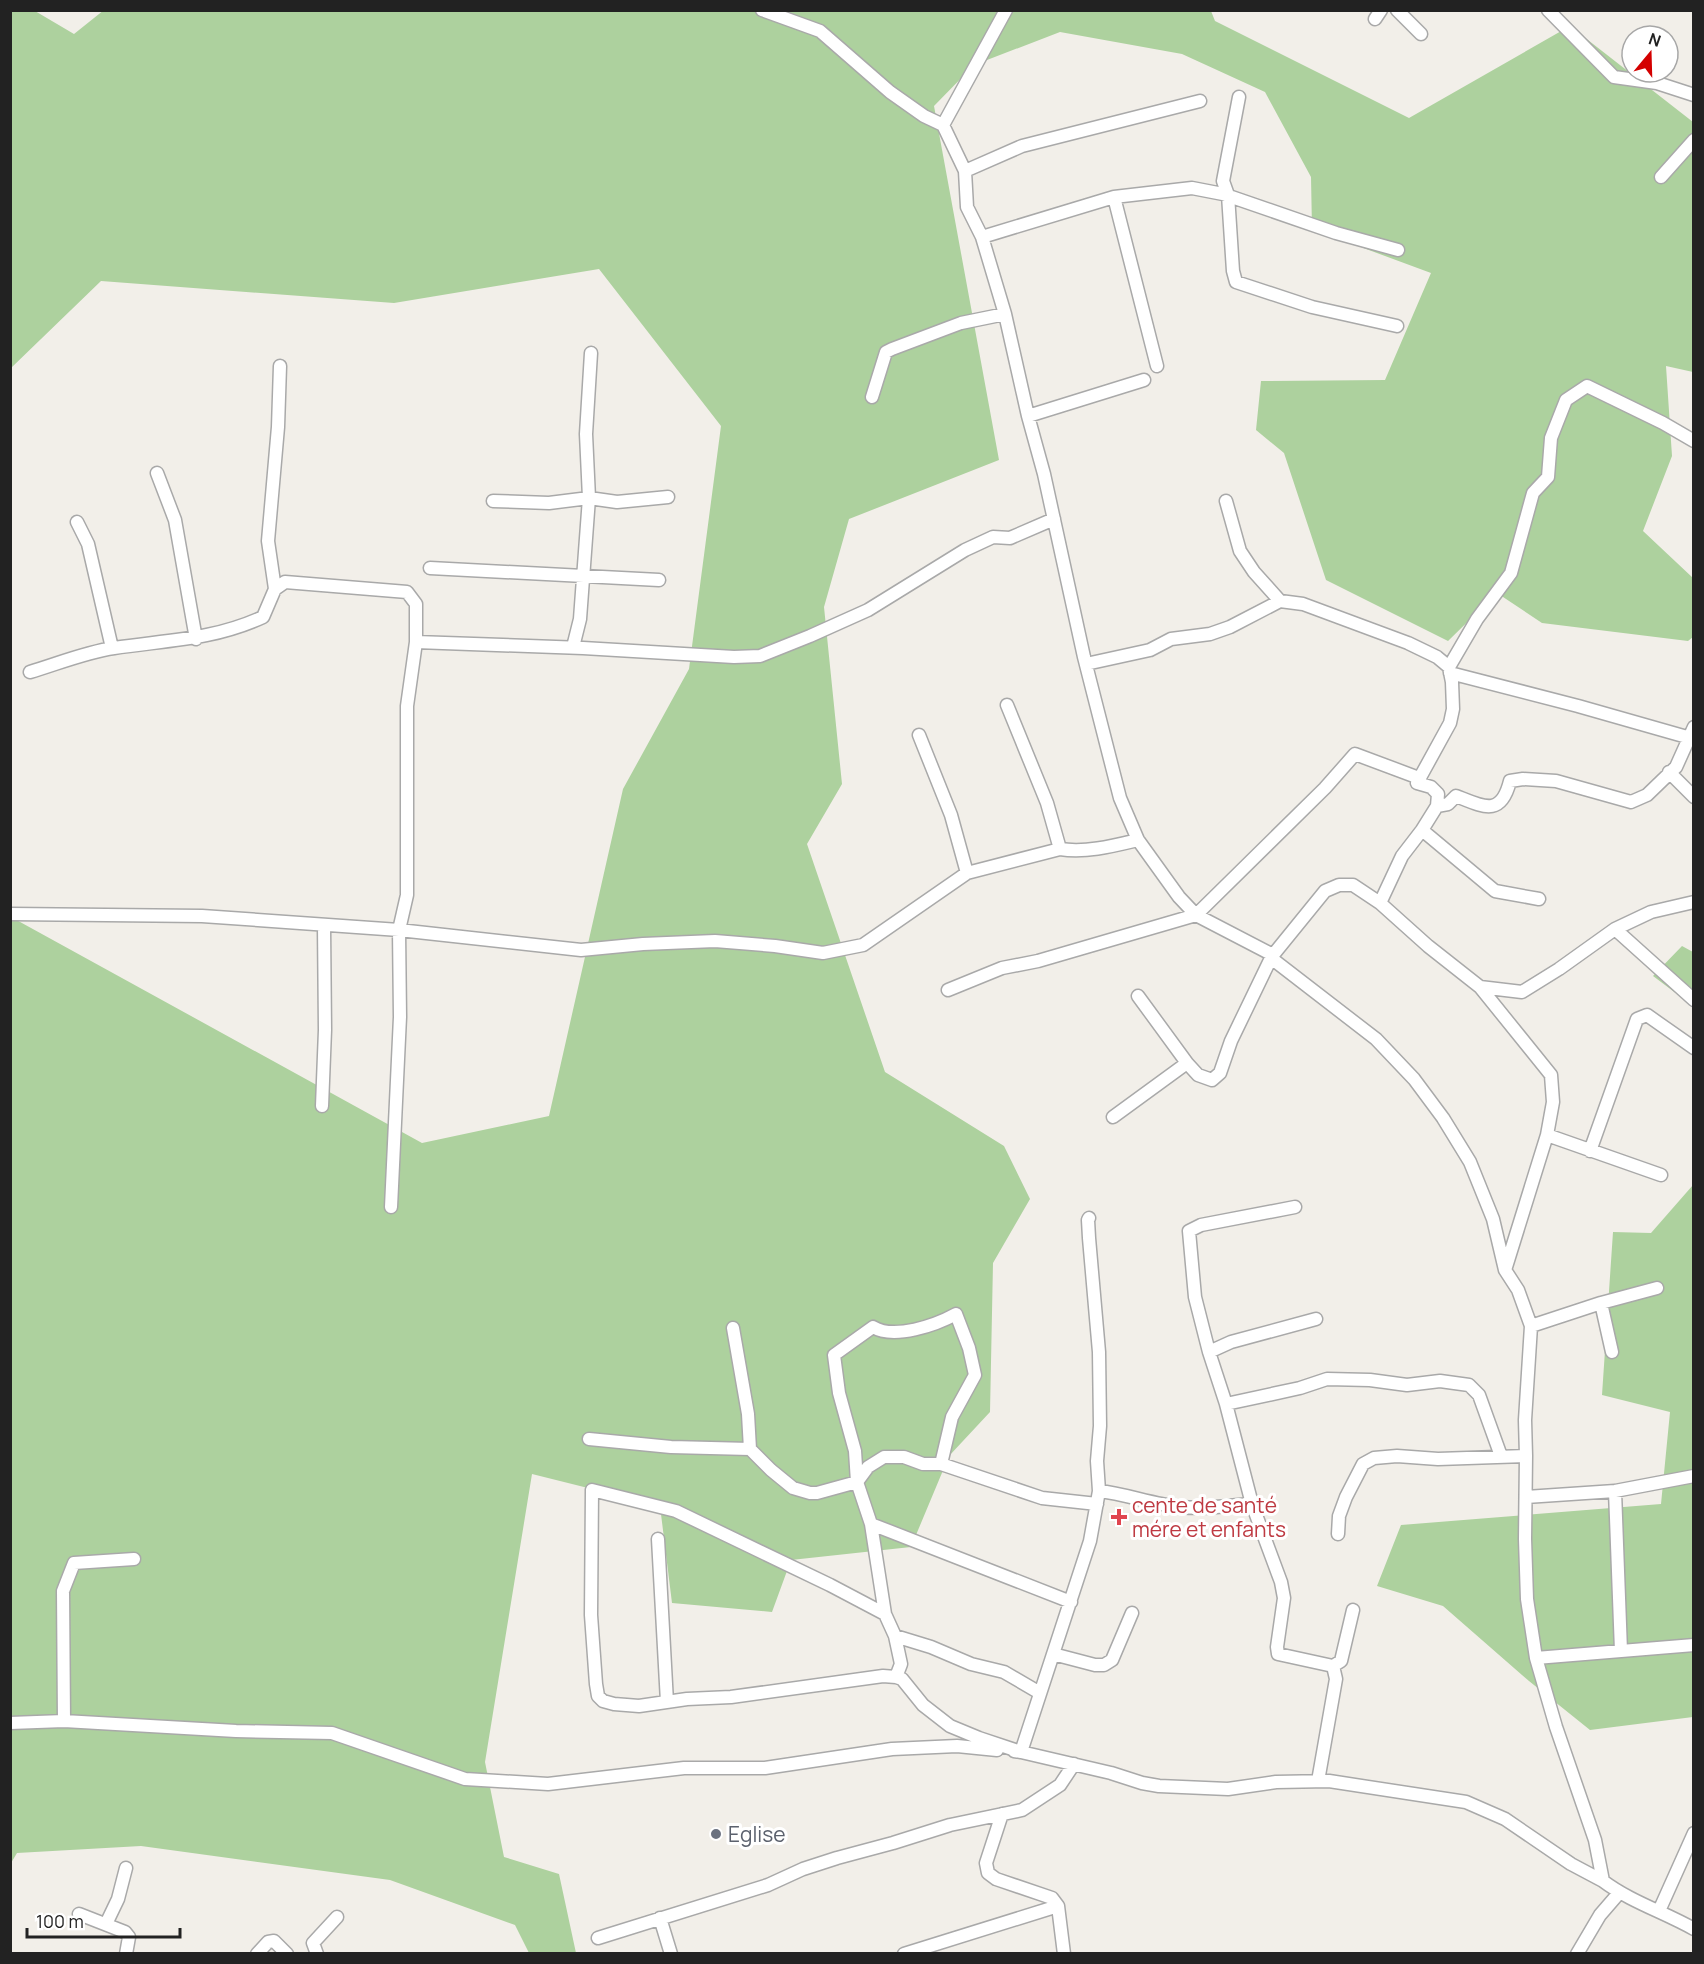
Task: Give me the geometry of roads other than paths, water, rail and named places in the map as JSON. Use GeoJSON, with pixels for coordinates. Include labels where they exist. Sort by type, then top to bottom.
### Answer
{"type":"FeatureCollection","features":[{"type":"Feature","properties":{"kind":"street"},"geometry":{"type":"LineString","coordinates":[[762,10],[820,30],[890,92],[924,116],[943,125],[965,171],[967,207],[982,237],[1005,314],[1112,773],[1138,840],[1179,897],[1196,915],[1272,957],[1376,1039],[1420,1087],[1443,1118],[1470,1162],[1493,1219],[1505,1270],[1518,1290],[1531,1326],[1524,1420],[1527,1599],[1536,1658],[1556,1727],[1595,1840],[1604,1881]]}},
{"type":"Feature","properties":{"kind":"street"},"geometry":{"type":"LineString","coordinates":[[943,125],[1006,10]]}},
{"type":"Feature","properties":{"kind":"street"},"geometry":{"type":"LineString","coordinates":[[1397,10],[1421,34]]}},
{"type":"Feature","properties":{"kind":"street"},"geometry":{"type":"LineString","coordinates":[[1548,10],[1614,77],[1658,83],[1694,95]]}},
{"type":"Feature","properties":{"kind":"street"},"geometry":{"type":"LineString","coordinates":[[1239,97],[1223,181],[1228,195],[1233,271],[1236,282],[1312,307],[1397,326]]}},
{"type":"Feature","properties":{"kind":"street"},"geometry":{"type":"LineString","coordinates":[[965,171],[1022,146],[1200,101]]}},
{"type":"Feature","properties":{"kind":"street"},"geometry":{"type":"LineString","coordinates":[[1661,177],[1694,140]]}},
{"type":"Feature","properties":{"kind":"street"},"geometry":{"type":"LineString","coordinates":[[982,237],[1114,196],[1192,188],[1228,195],[1336,233],[1398,250]]}},
{"type":"Feature","properties":{"kind":"street"},"geometry":{"type":"LineString","coordinates":[[1114,196],[1157,366]]}},
{"type":"Feature","properties":{"kind":"street"},"geometry":{"type":"LineString","coordinates":[[872,397],[886,352],[961,323],[1005,314]]}},
{"type":"Feature","properties":{"kind":"street"},"geometry":{"type":"LineString","coordinates":[[573,647],[580,618],[589,498],[586,434],[591,353]]}},
{"type":"Feature","properties":{"kind":"street"},"geometry":{"type":"LineString","coordinates":[[30,672],[111,648],[196,639],[241,627],[263,618],[275,589],[268,541],[278,427],[280,366]]}},
{"type":"Feature","properties":{"kind":"street"},"geometry":{"type":"LineString","coordinates":[[1028,416],[1144,380]]}},
{"type":"Feature","properties":{"kind":"street"},"geometry":{"type":"LineString","coordinates":[[1380,903],[1402,856],[1437,806],[1438,794],[1431,787],[1417,783],[1450,723],[1453,709],[1449,670],[1477,619],[1511,573],[1533,493],[1548,477],[1551,438],[1566,400],[1587,386],[1663,423],[1694,441]]}},
{"type":"Feature","properties":{"kind":"street"},"geometry":{"type":"LineString","coordinates":[[157,473],[175,520],[196,639]]}},
{"type":"Feature","properties":{"kind":"street"},"geometry":{"type":"LineString","coordinates":[[493,501],[549,503],[589,498],[617,502],[668,496]]}},
{"type":"Feature","properties":{"kind":"street"},"geometry":{"type":"LineString","coordinates":[[1226,501],[1240,551],[1254,572],[1281,601]]}},
{"type":"Feature","properties":{"kind":"street"},"geometry":{"type":"LineString","coordinates":[[416,642],[573,647],[734,657],[760,656],[868,610],[964,550],[993,537],[1010,538],[1054,519]]}},
{"type":"Feature","properties":{"kind":"street"},"geometry":{"type":"LineString","coordinates":[[77,522],[88,544],[111,648]]}},
{"type":"Feature","properties":{"kind":"street"},"geometry":{"type":"LineString","coordinates":[[430,568],[659,580]]}},
{"type":"Feature","properties":{"kind":"street"},"geometry":{"type":"LineString","coordinates":[[275,589],[285,582],[407,591],[416,604],[416,642],[407,705],[407,895],[399,930],[400,1017],[391,1207]]}},
{"type":"Feature","properties":{"kind":"street"},"geometry":{"type":"LineString","coordinates":[[1086,664],[1150,650],[1171,639],[1210,633],[1230,627],[1281,601],[1304,604],[1360,624],[1437,657],[1449,670],[1692,734],[1676,767],[1647,795],[1631,802],[1556,781],[1523,779],[1510,781],[1506,795],[1496,804],[1488,807],[1456,796],[1448,804],[1437,806]]}},
{"type":"Feature","properties":{"kind":"street"},"geometry":{"type":"LineString","coordinates":[[1007,705],[1047,802],[1060,849]]}},
{"type":"Feature","properties":{"kind":"street"},"geometry":{"type":"LineString","coordinates":[[919,735],[951,815],[967,873]]}},
{"type":"Feature","properties":{"kind":"street"},"geometry":{"type":"LineString","coordinates":[[948,990],[1002,968],[1038,961],[1196,915],[1325,788],[1355,754],[1419,778]]}},
{"type":"Feature","properties":{"kind":"street"},"geometry":{"type":"LineString","coordinates":[[1670,772],[1694,796]]}},
{"type":"Feature","properties":{"kind":"street"},"geometry":{"type":"LineString","coordinates":[[1422,830],[1495,891],[1539,898]]}},
{"type":"Feature","properties":{"kind":"street"},"geometry":{"type":"LineString","coordinates":[[10,914],[202,916],[399,930],[581,950],[643,944],[715,941],[823,953],[863,945],[967,873],[1060,849],[1070,851],[1093,849],[1138,840]]}},
{"type":"Feature","properties":{"kind":"street"},"geometry":{"type":"LineString","coordinates":[[1138,996],[1187,1063],[1204,1078],[1212,1080],[1220,1073],[1231,1041],[1272,957],[1325,891],[1339,885],[1353,885],[1380,903],[1428,946],[1480,987],[1551,1076],[1553,1102],[1547,1135],[1505,1270]]}},
{"type":"Feature","properties":{"kind":"street"},"geometry":{"type":"LineString","coordinates":[[1480,987],[1522,992],[1615,929],[1651,912],[1694,902]]}},
{"type":"Feature","properties":{"kind":"street"},"geometry":{"type":"LineString","coordinates":[[322,1106],[326,1030],[324,926]]}},
{"type":"Feature","properties":{"kind":"street"},"geometry":{"type":"LineString","coordinates":[[1615,929],[1694,1000]]}},
{"type":"Feature","properties":{"kind":"street"},"geometry":{"type":"LineString","coordinates":[[1590,1151],[1637,1019],[1647,1015],[1694,1048]]}},
{"type":"Feature","properties":{"kind":"street"},"geometry":{"type":"LineString","coordinates":[[1113,1117],[1187,1063]]}},
{"type":"Feature","properties":{"kind":"street"},"geometry":{"type":"LineString","coordinates":[[1547,1135],[1661,1175]]}},
{"type":"Feature","properties":{"kind":"street"},"geometry":{"type":"LineString","coordinates":[[1295,1207],[1201,1225],[1189,1231],[1195,1297],[1252,1504],[1281,1582],[1284,1598],[1278,1654],[1333,1666],[1341,1661],[1353,1610]]}},
{"type":"Feature","properties":{"kind":"street"},"geometry":{"type":"LineString","coordinates":[[1021,1752],[1090,1541],[1099,1491],[1097,1461],[1100,1426],[1099,1352],[1089,1218]]}},
{"type":"Feature","properties":{"kind":"street"},"geometry":{"type":"LineString","coordinates":[[1531,1326],[1601,1303],[1657,1288]]}},
{"type":"Feature","properties":{"kind":"street"},"geometry":{"type":"LineString","coordinates":[[1601,1303],[1612,1352]]}},
{"type":"Feature","properties":{"kind":"street"},"geometry":{"type":"LineString","coordinates":[[896,1677],[901,1664],[894,1636],[885,1614],[871,1524],[857,1482],[855,1451],[839,1393],[834,1355],[873,1327],[881,1332],[916,1329],[940,1322],[956,1314],[969,1348],[975,1375],[952,1417],[941,1464]]}},
{"type":"Feature","properties":{"kind":"street"},"geometry":{"type":"LineString","coordinates":[[1209,1352],[1231,1342],[1316,1319]]}},
{"type":"Feature","properties":{"kind":"street"},"geometry":{"type":"LineString","coordinates":[[733,1328],[748,1414],[750,1449],[793,1488],[817,1493],[857,1482],[868,1467],[884,1457],[904,1457],[923,1464],[941,1464],[1042,1498],[1097,1504]]}},
{"type":"Feature","properties":{"kind":"street"},"geometry":{"type":"LineString","coordinates":[[1226,1404],[1300,1388],[1327,1379],[1370,1380],[1407,1385],[1440,1381],[1469,1385],[1479,1395],[1501,1456]]}},
{"type":"Feature","properties":{"kind":"street"},"geometry":{"type":"LineString","coordinates":[[589,1439],[671,1447],[750,1449]]}},
{"type":"Feature","properties":{"kind":"street"},"geometry":{"type":"LineString","coordinates":[[1338,1533],[1339,1516],[1346,1497],[1363,1464],[1374,1458],[1398,1456],[1438,1459],[1526,1456]]}},
{"type":"Feature","properties":{"kind":"street"},"geometry":{"type":"LineString","coordinates":[[1526,1497],[1615,1491],[1694,1476]]}},
{"type":"Feature","properties":{"kind":"street"},"geometry":{"type":"LineString","coordinates":[[885,1614],[831,1585],[676,1510],[592,1490],[591,1615],[598,1696],[603,1701],[639,1706],[731,1697],[883,1676],[896,1677],[908,1685],[913,1695],[923,1705],[950,1726],[1021,1752],[1159,1786],[1228,1789],[1276,1782],[1329,1781],[1466,1802],[1505,1819],[1563,1859],[1604,1881],[1619,1893],[1694,1929]]}},
{"type":"Feature","properties":{"kind":"street"},"geometry":{"type":"LineString","coordinates":[[1099,1491],[1179,1507],[1202,1509],[1252,1504]]}},
{"type":"Feature","properties":{"kind":"street"},"geometry":{"type":"LineString","coordinates":[[1615,1491],[1621,1651]]}},
{"type":"Feature","properties":{"kind":"street"},"geometry":{"type":"LineString","coordinates":[[871,1524],[1071,1602]]}},
{"type":"Feature","properties":{"kind":"street"},"geometry":{"type":"LineString","coordinates":[[658,1539],[667,1702]]}},
{"type":"Feature","properties":{"kind":"street"},"geometry":{"type":"LineString","coordinates":[[64,1721],[63,1591],[74,1563],[134,1559]]}},
{"type":"Feature","properties":{"kind":"street"},"geometry":{"type":"LineString","coordinates":[[1053,1654],[1095,1665],[1104,1665],[1112,1660],[1132,1612]]}},
{"type":"Feature","properties":{"kind":"street"},"geometry":{"type":"LineString","coordinates":[[894,1636],[931,1647],[971,1664],[1004,1672],[1040,1693]]}},
{"type":"Feature","properties":{"kind":"street"},"geometry":{"type":"LineString","coordinates":[[1536,1658],[1694,1645]]}},
{"type":"Feature","properties":{"kind":"street"},"geometry":{"type":"LineString","coordinates":[[1318,1781],[1336,1679],[1333,1666]]}},
{"type":"Feature","properties":{"kind":"street"},"geometry":{"type":"LineString","coordinates":[[10,1724],[64,1721],[236,1731],[332,1733],[465,1779],[548,1784],[684,1768],[765,1768],[892,1749],[957,1746],[1021,1752]]}},
{"type":"Feature","properties":{"kind":"street"},"geometry":{"type":"LineString","coordinates":[[598,1938],[768,1885],[837,1858],[950,1825],[1022,1810],[1060,1785],[1074,1764]]}},
{"type":"Feature","properties":{"kind":"street"},"geometry":{"type":"LineString","coordinates":[[1002,1814],[986,1863],[988,1873],[996,1879],[1052,1898],[1058,1906],[1064,1953]]}},
{"type":"Feature","properties":{"kind":"street"},"geometry":{"type":"LineString","coordinates":[[1659,1911],[1694,1833]]}},
{"type":"Feature","properties":{"kind":"street"},"geometry":{"type":"LineString","coordinates":[[106,1924],[118,1899],[126,1868]]}},
{"type":"Feature","properties":{"kind":"street"},"geometry":{"type":"LineString","coordinates":[[1577,1953],[1600,1915],[1619,1893]]}},
{"type":"Feature","properties":{"kind":"street"},"geometry":{"type":"LineString","coordinates":[[904,1953],[1058,1906]]}},
{"type":"Feature","properties":{"kind":"street"},"geometry":{"type":"LineString","coordinates":[[79,1914],[125,1932],[129,1937],[126,1953]]}},
{"type":"Feature","properties":{"kind":"street"},"geometry":{"type":"LineString","coordinates":[[317,1953],[313,1943],[337,1917]]}},
{"type":"Feature","properties":{"kind":"street"},"geometry":{"type":"LineString","coordinates":[[660,1918],[671,1953]]}},
{"type":"Feature","properties":{"kind":"street"},"geometry":{"type":"LineString","coordinates":[[257,1953],[268,1942],[274,1941],[287,1953]]}},
{"type":"Feature","properties":{"kind":"place","name":"cente de santé mére et enfants"},"geometry":{"type":"Point","coordinates":[1119,1517]}},
{"type":"Feature","properties":{"kind":"place","name":"Eglise"},"geometry":{"type":"Point","coordinates":[716,1834]}}]}
